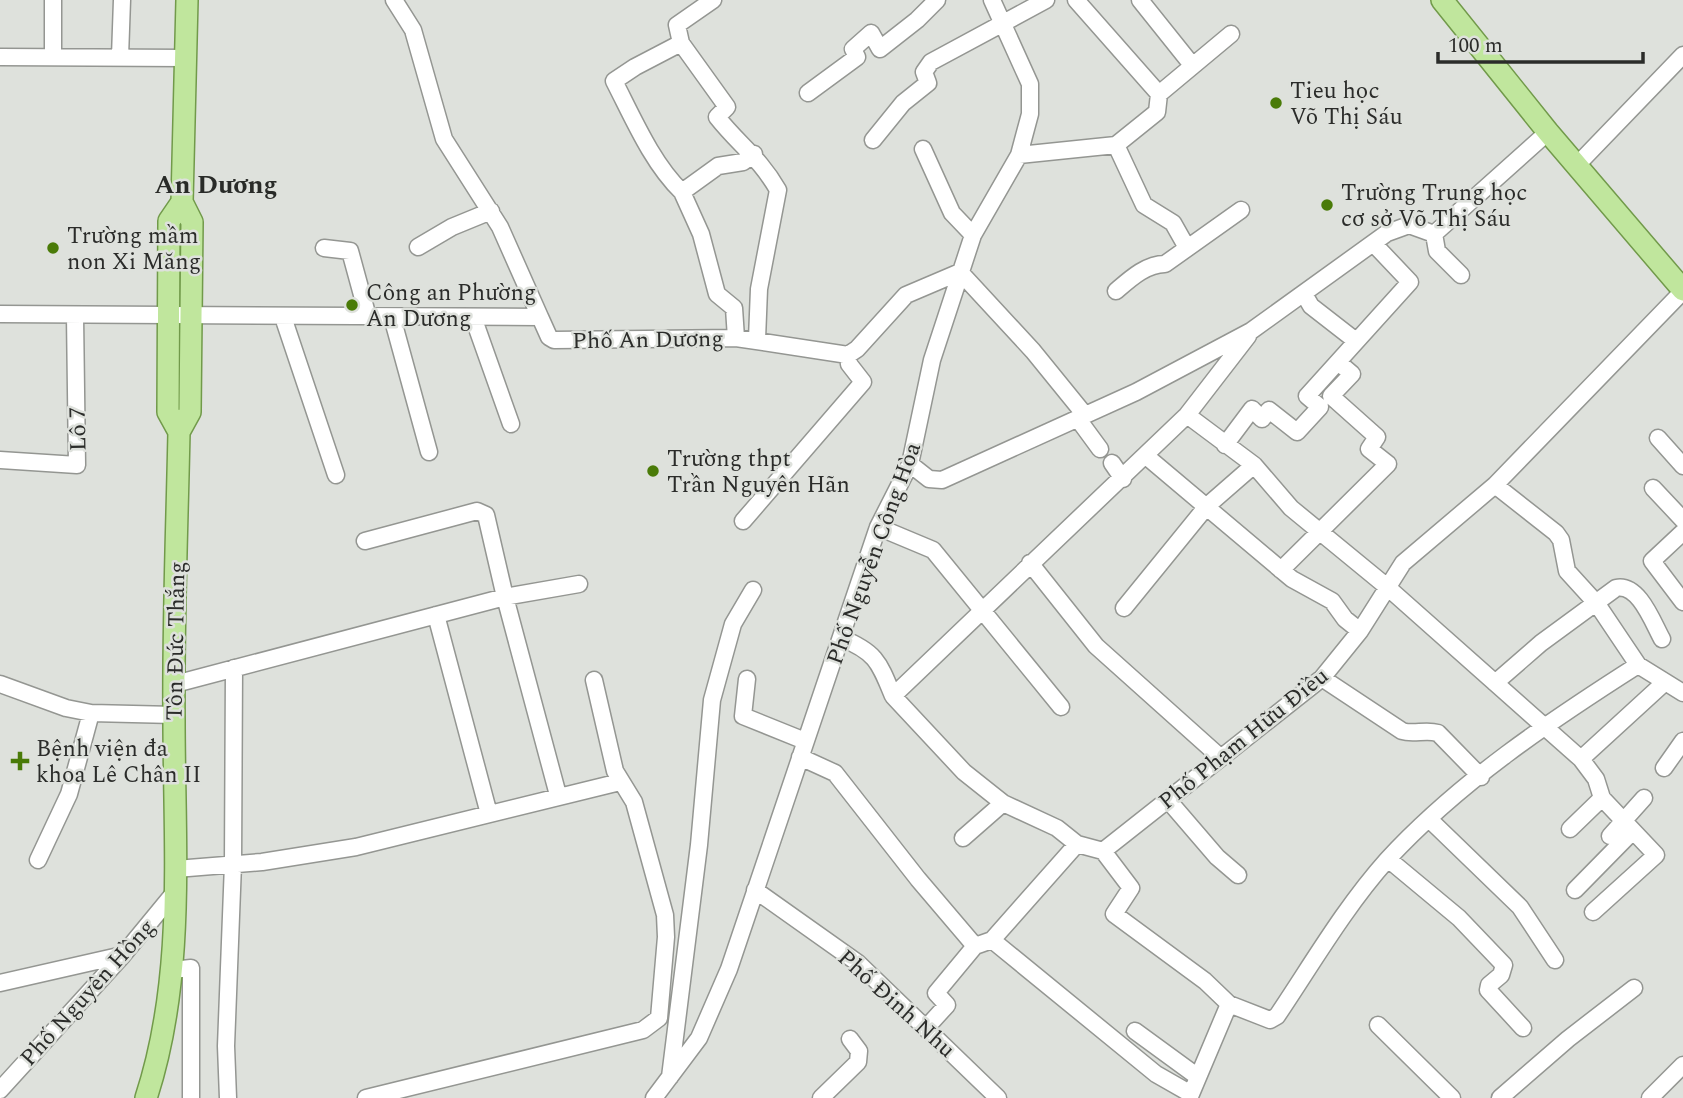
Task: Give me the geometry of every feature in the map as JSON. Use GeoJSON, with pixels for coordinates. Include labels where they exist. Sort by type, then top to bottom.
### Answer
{"type":"FeatureCollection","features":[{"type":"Feature","properties":{"kind":"main road","name":"Tôn Đức Thắng"},"geometry":{"type":"LineString","coordinates":[[146,1098],[167,1018],[176,869],[174,715],[179,432],[190,412],[192,222],[182,202],[187,0]]}},
{"type":"Feature","properties":{"kind":"main road"},"geometry":{"type":"LineString","coordinates":[[1442,0],[1548,132],[1578,164],[1683,291]]}},
{"type":"Feature","properties":{"kind":"main road","name":"Tôn Đức Thắng"},"geometry":{"type":"LineString","coordinates":[[179,432],[168,412],[167,316],[169,221],[182,202]]}},
{"type":"Feature","properties":{"kind":"street"},"geometry":{"type":"LineString","coordinates":[[53,0],[53,57]]}},
{"type":"Feature","properties":{"kind":"street"},"geometry":{"type":"LineString","coordinates":[[120,57],[122,0]]}},
{"type":"Feature","properties":{"kind":"street"},"geometry":{"type":"LineString","coordinates":[[394,0],[413,30],[444,139],[491,211],[540,317]]}},
{"type":"Feature","properties":{"kind":"street"},"geometry":{"type":"LineString","coordinates":[[713,0],[677,25],[681,43],[727,107],[718,117],[738,143],[754,154],[778,190],[759,289],[757,339]]}},
{"type":"Feature","properties":{"kind":"street"},"geometry":{"type":"LineString","coordinates":[[808,93],[857,57],[853,49],[871,33],[880,49],[917,20],[936,0]]}},
{"type":"Feature","properties":{"kind":"street","name":"Phố Nguyễn Công Hòa"},"geometry":{"type":"LineString","coordinates":[[654,1098],[699,1038],[729,969],[878,527],[910,464],[933,360],[973,235],[1019,155],[1030,114],[1030,84],[992,0]]}},
{"type":"Feature","properties":{"kind":"street"},"geometry":{"type":"LineString","coordinates":[[873,140],[903,103],[928,83],[924,72],[931,62],[1046,0]]}},
{"type":"Feature","properties":{"kind":"street"},"geometry":{"type":"LineString","coordinates":[[1076,0],[1159,94]]}},
{"type":"Feature","properties":{"kind":"street"},"geometry":{"type":"LineString","coordinates":[[1140,0],[1192,65]]}},
{"type":"Feature","properties":{"kind":"street"},"geometry":{"type":"LineString","coordinates":[[1019,155],[1116,145],[1157,112],[1159,94],[1231,34]]}},
{"type":"Feature","properties":{"kind":"street"},"geometry":{"type":"LineString","coordinates":[[681,43],[614,81],[638,128],[672,182],[682,192],[701,234],[717,294],[734,308],[736,338]]}},
{"type":"Feature","properties":{"kind":"street"},"geometry":{"type":"LineString","coordinates":[[1578,164],[1683,55]]}},
{"type":"Feature","properties":{"kind":"street"},"geometry":{"type":"LineString","coordinates":[[0,57],[186,58]]}},
{"type":"Feature","properties":{"kind":"street"},"geometry":{"type":"LineString","coordinates":[[1434,234],[1548,132]]}},
{"type":"Feature","properties":{"kind":"street"},"geometry":{"type":"LineString","coordinates":[[1116,145],[1144,205],[1173,223],[1186,246]]}},
{"type":"Feature","properties":{"kind":"street"},"geometry":{"type":"LineString","coordinates":[[923,149],[952,213],[973,235]]}},
{"type":"Feature","properties":{"kind":"street"},"geometry":{"type":"LineString","coordinates":[[682,192],[718,166],[743,163],[754,154]]}},
{"type":"Feature","properties":{"kind":"street"},"geometry":{"type":"LineString","coordinates":[[1116,291],[1156,264],[1165,264],[1186,246],[1241,210]]}},
{"type":"Feature","properties":{"kind":"street"},"geometry":{"type":"LineString","coordinates":[[418,247],[452,227],[491,211]]}},
{"type":"Feature","properties":{"kind":"street"},"geometry":{"type":"LineString","coordinates":[[910,464],[929,479],[942,480],[1081,417],[1251,331],[1387,233],[1409,225],[1434,234]]}},
{"type":"Feature","properties":{"kind":"street"},"geometry":{"type":"LineString","coordinates":[[1434,234],[1437,251],[1461,275]]}},
{"type":"Feature","properties":{"kind":"street"},"geometry":{"type":"LineString","coordinates":[[1225,445],[1252,409],[1262,419],[1269,410],[1297,432],[1320,407],[1307,396],[1410,282],[1373,243]]}},
{"type":"Feature","properties":{"kind":"street"},"geometry":{"type":"LineString","coordinates":[[324,248],[350,251],[368,317]]}},
{"type":"Feature","properties":{"kind":"street"},"geometry":{"type":"LineString","coordinates":[[743,521],[863,382],[862,377],[849,364],[848,355],[858,349],[906,295],[960,272],[1032,351],[1081,417],[1100,449]]}},
{"type":"Feature","properties":{"kind":"street","name":"Phố Phạm Hữu Điều"},"geometry":{"type":"LineString","coordinates":[[1103,851],[1322,678],[1360,631],[1403,563],[1495,485],[1683,291]]}},
{"type":"Feature","properties":{"kind":"street"},"geometry":{"type":"LineString","coordinates":[[1304,294],[1311,306],[1356,341]]}},
{"type":"Feature","properties":{"kind":"street","name":"Phố An Dương"},"geometry":{"type":"LineString","coordinates":[[0,314],[540,317],[546,332],[554,340],[757,339],[848,355]]}},
{"type":"Feature","properties":{"kind":"street","name":"Lô 7"},"geometry":{"type":"LineString","coordinates":[[0,460],[78,465],[75,316]]}},
{"type":"Feature","properties":{"kind":"street"},"geometry":{"type":"LineString","coordinates":[[284,317],[336,475]]}},
{"type":"Feature","properties":{"kind":"street"},"geometry":{"type":"LineString","coordinates":[[392,317],[429,452]]}},
{"type":"Feature","properties":{"kind":"street"},"geometry":{"type":"LineString","coordinates":[[473,317],[511,424]]}},
{"type":"Feature","properties":{"kind":"street"},"geometry":{"type":"LineString","coordinates":[[893,696],[1187,415],[1251,331]]}},
{"type":"Feature","properties":{"kind":"street"},"geometry":{"type":"LineString","coordinates":[[1281,570],[1388,464],[1369,449],[1377,437],[1331,396],[1352,374],[1338,362]]}},
{"type":"Feature","properties":{"kind":"street"},"geometry":{"type":"LineString","coordinates":[[1187,415],[1254,465],[1290,508],[1387,586],[1581,759],[1596,779],[1602,797],[1656,855],[1593,912]]}},
{"type":"Feature","properties":{"kind":"street"},"geometry":{"type":"LineString","coordinates":[[1658,439],[1683,466]]}},
{"type":"Feature","properties":{"kind":"street"},"geometry":{"type":"LineString","coordinates":[[1146,456],[1281,570],[1332,601],[1345,619],[1360,631]]}},
{"type":"Feature","properties":{"kind":"street"},"geometry":{"type":"LineString","coordinates":[[1112,463],[1123,479]]}},
{"type":"Feature","properties":{"kind":"street"},"geometry":{"type":"LineString","coordinates":[[1124,608],[1207,506],[1254,465]]}},
{"type":"Feature","properties":{"kind":"street"},"geometry":{"type":"LineString","coordinates":[[1495,485],[1556,533],[1561,540],[1567,571],[1597,604],[1639,665],[1683,693]]}},
{"type":"Feature","properties":{"kind":"street"},"geometry":{"type":"LineString","coordinates":[[1653,488],[1683,520]]}},
{"type":"Feature","properties":{"kind":"street"},"geometry":{"type":"LineString","coordinates":[[365,541],[478,511],[484,512],[558,795]]}},
{"type":"Feature","properties":{"kind":"street"},"geometry":{"type":"LineString","coordinates":[[878,527],[933,550],[1061,707]]}},
{"type":"Feature","properties":{"kind":"street"},"geometry":{"type":"LineString","coordinates":[[1683,532],[1652,561],[1683,602]]}},
{"type":"Feature","properties":{"kind":"street"},"geometry":{"type":"LineString","coordinates":[[1030,563],[1096,646],[1220,757]]}},
{"type":"Feature","properties":{"kind":"street"},"geometry":{"type":"LineString","coordinates":[[175,684],[505,597],[579,584]]}},
{"type":"Feature","properties":{"kind":"street"},"geometry":{"type":"LineString","coordinates":[[1495,683],[1541,643],[1616,588],[1628,588],[1637,596],[1662,639]]}},
{"type":"Feature","properties":{"kind":"street"},"geometry":{"type":"LineString","coordinates":[[669,1080],[699,845],[712,700],[733,624],[752,590]]}},
{"type":"Feature","properties":{"kind":"street"},"geometry":{"type":"LineString","coordinates":[[436,615],[489,814]]}},
{"type":"Feature","properties":{"kind":"street"},"geometry":{"type":"LineString","coordinates":[[841,638],[870,651],[893,696],[964,772],[1003,803],[1057,828],[1077,844],[1103,851],[1131,888],[1114,914],[1205,981],[1229,1004],[1262,1019],[1277,1016],[1363,888],[1388,859],[1429,820],[1544,725],[1639,665]]}},
{"type":"Feature","properties":{"kind":"street"},"geometry":{"type":"LineString","coordinates":[[228,1098],[226,1046],[233,864],[234,668]]}},
{"type":"Feature","properties":{"kind":"street"},"geometry":{"type":"LineString","coordinates":[[1322,678],[1402,731],[1411,733],[1429,730],[1438,733],[1481,777]]}},
{"type":"Feature","properties":{"kind":"street"},"geometry":{"type":"LineString","coordinates":[[747,679],[741,710],[743,716],[803,749],[835,773],[918,879],[975,946]]}},
{"type":"Feature","properties":{"kind":"street"},"geometry":{"type":"LineString","coordinates":[[366,1098],[643,1030],[653,1025],[661,1008],[665,915],[634,802],[620,782],[594,680]]}},
{"type":"Feature","properties":{"kind":"street"},"geometry":{"type":"LineString","coordinates":[[1581,759],[1664,683]]}},
{"type":"Feature","properties":{"kind":"street"},"geometry":{"type":"LineString","coordinates":[[0,684],[66,708],[91,713],[174,715]]}},
{"type":"Feature","properties":{"kind":"street"},"geometry":{"type":"LineString","coordinates":[[38,860],[69,794],[91,713]]}},
{"type":"Feature","properties":{"kind":"street"},"geometry":{"type":"LineString","coordinates":[[1664,768],[1683,741]]}},
{"type":"Feature","properties":{"kind":"street"},"geometry":{"type":"LineString","coordinates":[[176,869],[356,847],[558,795],[620,782]]}},
{"type":"Feature","properties":{"kind":"street"},"geometry":{"type":"LineString","coordinates":[[1570,829],[1602,797]]}},
{"type":"Feature","properties":{"kind":"street"},"geometry":{"type":"LineString","coordinates":[[1575,890],[1628,826],[1644,798]]}},
{"type":"Feature","properties":{"kind":"street"},"geometry":{"type":"LineString","coordinates":[[1168,800],[1217,857],[1238,875]]}},
{"type":"Feature","properties":{"kind":"street"},"geometry":{"type":"LineString","coordinates":[[963,838],[1003,803]]}},
{"type":"Feature","properties":{"kind":"street"},"geometry":{"type":"LineString","coordinates":[[1429,820],[1520,907],[1555,960]]}},
{"type":"Feature","properties":{"kind":"street"},"geometry":{"type":"LineString","coordinates":[[1610,836],[1628,826]]}},
{"type":"Feature","properties":{"kind":"street"},"geometry":{"type":"LineString","coordinates":[[926,1028],[947,1005],[936,993],[975,946],[992,940],[1077,844]]}},
{"type":"Feature","properties":{"kind":"street"},"geometry":{"type":"LineString","coordinates":[[1388,859],[1459,918],[1504,965],[1501,975],[1489,985],[1488,990],[1523,1028]]}},
{"type":"Feature","properties":{"kind":"street","name":"Phố Đinh Nhu"},"geometry":{"type":"LineString","coordinates":[[755,890],[858,962],[998,1098]]}},
{"type":"Feature","properties":{"kind":"street","name":"Phố Nguyên Hồng"},"geometry":{"type":"LineString","coordinates":[[0,1090],[123,955],[174,893]]}},
{"type":"Feature","properties":{"kind":"street"},"geometry":{"type":"LineString","coordinates":[[992,940],[1156,1074],[1190,1096],[1229,1004]]}},
{"type":"Feature","properties":{"kind":"street"},"geometry":{"type":"LineString","coordinates":[[0,983],[123,955]]}},
{"type":"Feature","properties":{"kind":"street"},"geometry":{"type":"LineString","coordinates":[[172,970],[191,968],[191,1098]]}},
{"type":"Feature","properties":{"kind":"street"},"geometry":{"type":"LineString","coordinates":[[1500,1098],[1518,1092],[1634,988]]}},
{"type":"Feature","properties":{"kind":"street"},"geometry":{"type":"LineString","coordinates":[[1378,1025],[1452,1098]]}},
{"type":"Feature","properties":{"kind":"street"},"geometry":{"type":"LineString","coordinates":[[1135,1031],[1198,1077]]}},
{"type":"Feature","properties":{"kind":"street"},"geometry":{"type":"LineString","coordinates":[[821,1098],[858,1062],[859,1051],[850,1039]]}},
{"type":"Feature","properties":{"kind":"street"},"geometry":{"type":"LineString","coordinates":[[1650,1098],[1683,1065]]}},
{"type":"Feature","properties":{"kind":"place","name":"Tieu học Võ Thị Sáu"},"geometry":{"type":"Point","coordinates":[1276,103]}},
{"type":"Feature","properties":{"kind":"place","name":"Trường Trung học cơ sở Võ Thị Sáu"},"geometry":{"type":"Point","coordinates":[1327,205]}},
{"type":"Feature","properties":{"kind":"place","name":"Trường mầm non Xi Măng"},"geometry":{"type":"Point","coordinates":[53,248]}},
{"type":"Feature","properties":{"kind":"place","name":"Công an Phường An Dương"},"geometry":{"type":"Point","coordinates":[352,305]}},
{"type":"Feature","properties":{"kind":"place","name":"Trường thpt Trần Nguyên Hãn"},"geometry":{"type":"Point","coordinates":[653,471]}},
{"type":"Feature","properties":{"kind":"place","name":"Bệnh viện đa khoa Lê Chân II"},"geometry":{"type":"Point","coordinates":[20,761]}},
{"type":"Feature","properties":{"kind":"district","name":"An Dương"},"geometry":{"type":"Point","coordinates":[216,184]}}]}
